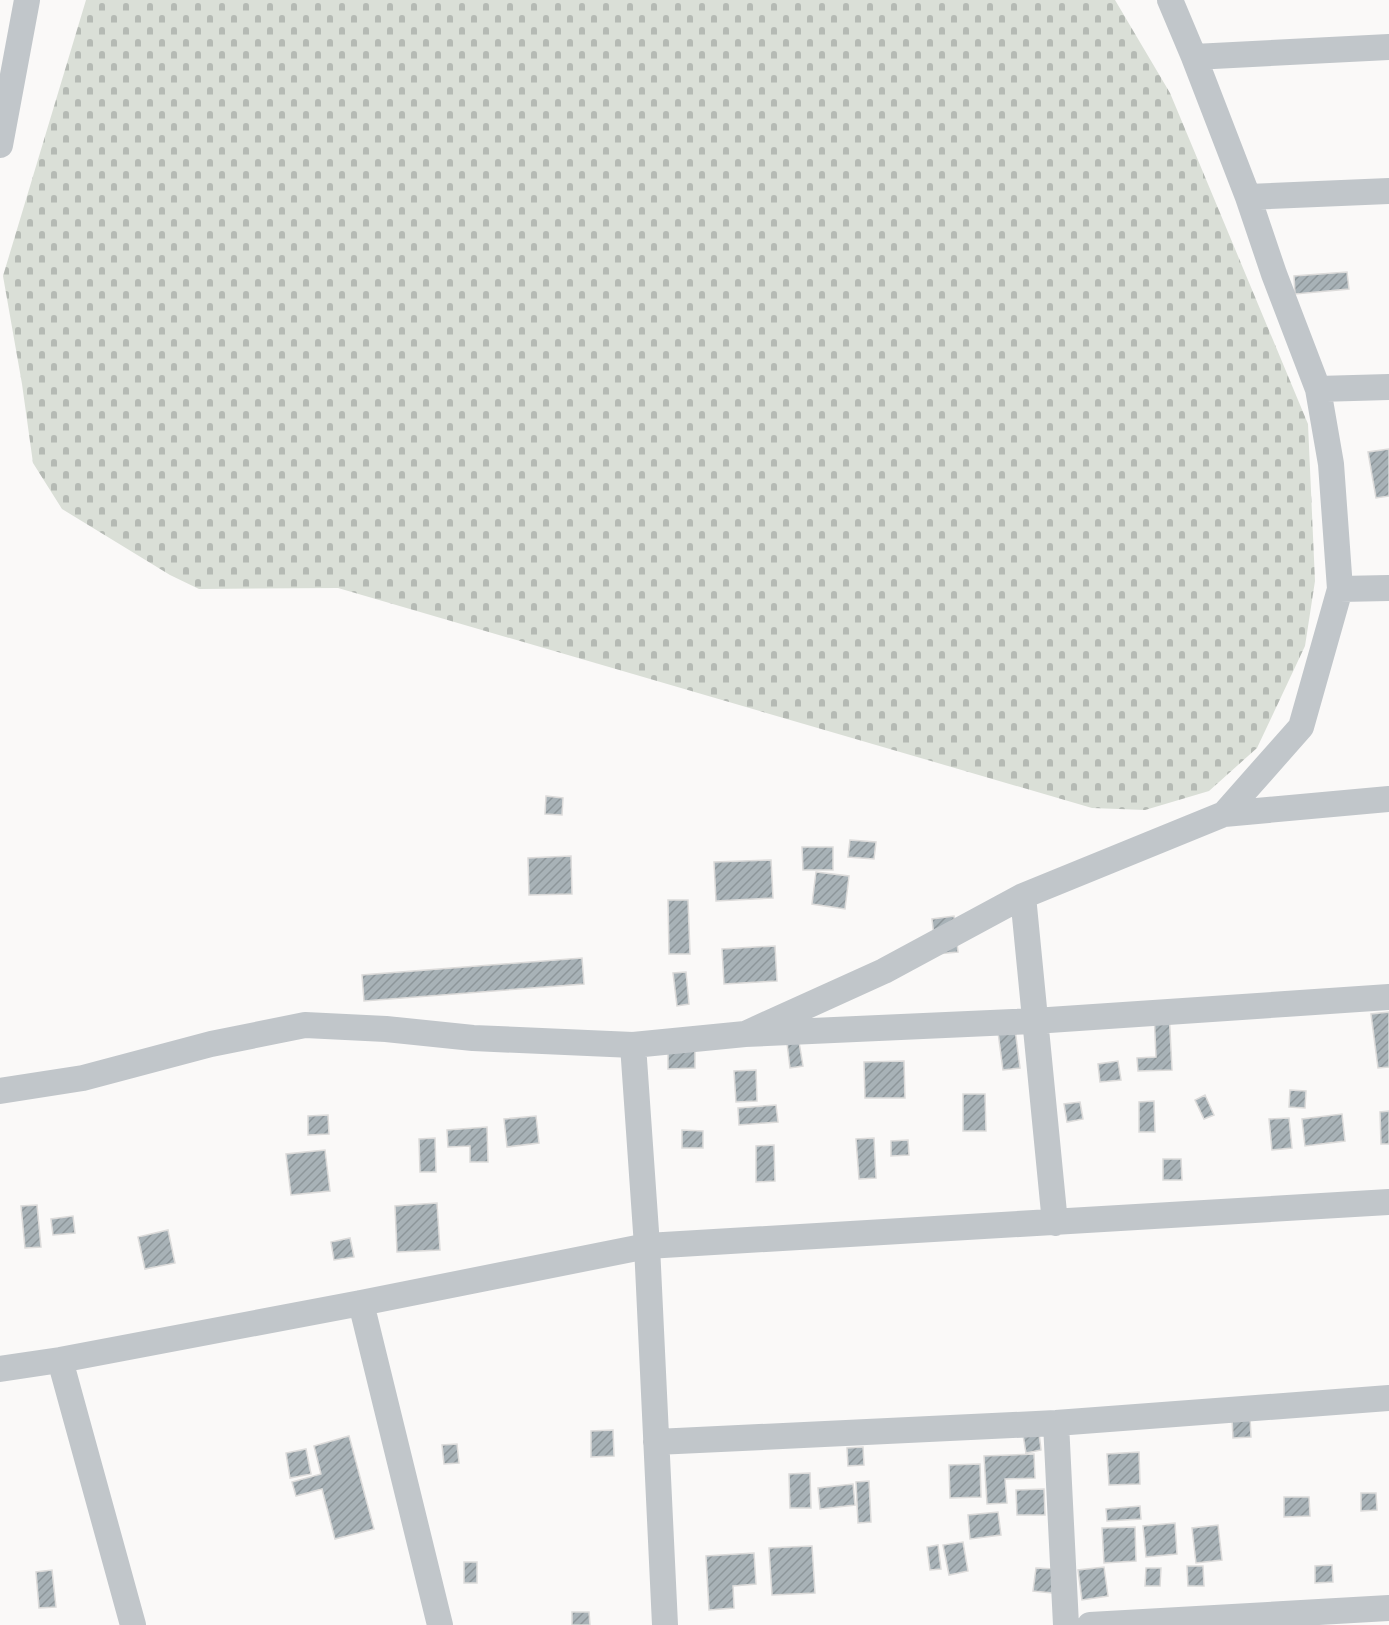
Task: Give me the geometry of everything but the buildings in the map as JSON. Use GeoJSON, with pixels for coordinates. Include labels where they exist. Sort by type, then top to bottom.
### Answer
{"type":"FeatureCollection","features":[{"type":"Feature","properties":{"kind":"street"},"geometry":{"type":"LineString","coordinates":[[0,145],[27,0]]}},
{"type":"Feature","properties":{"kind":"street"},"geometry":{"type":"LineString","coordinates":[[1170,0],[1248,197],[1274,274],[1318,389],[1331,464],[1340,589],[1301,727],[1224,814]]}},
{"type":"Feature","properties":{"kind":"street"},"geometry":{"type":"LineString","coordinates":[[1194,57],[1389,47]]}},
{"type":"Feature","properties":{"kind":"street"},"geometry":{"type":"LineString","coordinates":[[1248,197],[1389,191]]}},
{"type":"Feature","properties":{"kind":"street"},"geometry":{"type":"LineString","coordinates":[[1318,389],[1389,387]]}},
{"type":"Feature","properties":{"kind":"street"},"geometry":{"type":"LineString","coordinates":[[1340,589],[1389,588]]}},
{"type":"Feature","properties":{"kind":"street"},"geometry":{"type":"LineString","coordinates":[[745,1034],[884,971],[1023,896],[1224,814],[1389,799]]}},
{"type":"Feature","properties":{"kind":"street"},"geometry":{"type":"LineString","coordinates":[[1023,896],[1055,1223]]}},
{"type":"Feature","properties":{"kind":"street"},"geometry":{"type":"LineString","coordinates":[[0,1091],[83,1078],[211,1044],[304,1025],[386,1029],[473,1038],[633,1045],[745,1034],[1034,1021],[1389,997]]}},
{"type":"Feature","properties":{"kind":"street"},"geometry":{"type":"LineString","coordinates":[[633,1045],[647,1246],[665,1625]]}},
{"type":"Feature","properties":{"kind":"street"},"geometry":{"type":"LineString","coordinates":[[0,1369],[60,1360],[360,1303],[647,1246],[1389,1202]]}},
{"type":"Feature","properties":{"kind":"street"},"geometry":{"type":"LineString","coordinates":[[360,1303],[440,1625]]}},
{"type":"Feature","properties":{"kind":"street"},"geometry":{"type":"LineString","coordinates":[[60,1360],[132,1625]]}},
{"type":"Feature","properties":{"kind":"street"},"geometry":{"type":"LineString","coordinates":[[656,1442],[1056,1423],[1389,1398]]}},
{"type":"Feature","properties":{"kind":"street"},"geometry":{"type":"LineString","coordinates":[[1056,1423],[1066,1625]]}},
{"type":"Feature","properties":{"kind":"street"},"geometry":{"type":"LineString","coordinates":[[1090,1625],[1389,1608]]}},
{"type":"Feature","properties":{"kind":"green space"},"geometry":{"type":"Polygon","coordinates":[[[86,0],[1115,0],[1170,93],[1308,424],[1315,581],[1305,646],[1257,748],[1209,791],[1145,810],[1092,808],[338,588],[199,589],[170,575],[62,509],[33,463],[3,276],[86,0]]]}}]}
